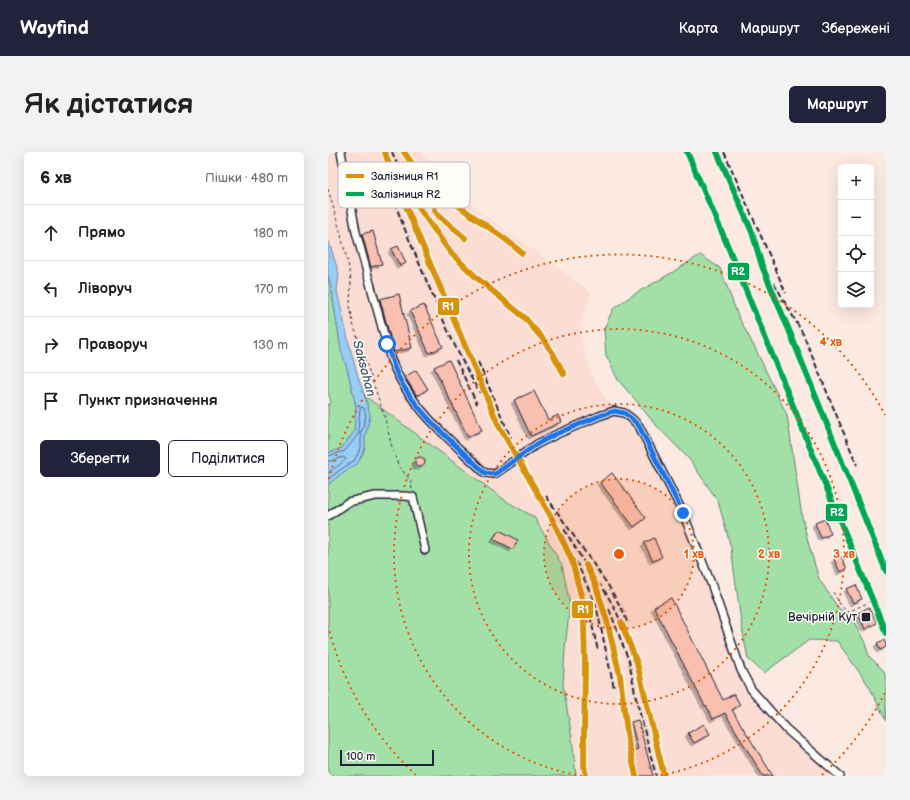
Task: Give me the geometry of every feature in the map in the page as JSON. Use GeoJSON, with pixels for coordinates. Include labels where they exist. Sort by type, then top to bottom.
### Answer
{"type":"FeatureCollection","features":[{"type":"Feature","properties":{"kind":"street"},"geometry":{"type":"LineString","coordinates":[[341,152],[343,162]]}},
{"type":"Feature","properties":{"kind":"street"},"geometry":{"type":"LineString","coordinates":[[352,208],[356,232],[391,360],[398,377],[417,405],[436,426],[485,473],[495,474],[537,444],[554,435],[599,416],[614,411],[624,413],[631,418],[639,426],[683,513],[712,586],[741,670],[752,689],[786,729],[840,776]]}},
{"type":"Feature","properties":{"kind":"street"},"geometry":{"type":"LineString","coordinates":[[328,516],[348,502],[375,496],[413,497],[425,550]]}},
{"type":"Feature","properties":{"kind":"path"},"geometry":{"type":"LineString","coordinates":[[328,189],[349,268],[351,281],[350,306],[354,327],[384,415],[393,451],[398,464],[411,481],[412,488],[410,496]]}},
{"type":"Feature","properties":{"kind":"path"},"geometry":{"type":"LineString","coordinates":[[833,592],[841,606],[848,612],[880,598]]}},
{"type":"Feature","properties":{"kind":"shaded area"},"geometry":{"type":"Polygon","coordinates":[[[328,152],[422,152],[429,162],[338,162],[338,208],[470,208],[470,202],[481,213],[555,265],[591,293],[579,331],[592,377],[614,411],[631,418],[683,513],[741,670],[767,708],[840,776],[576,776],[572,739],[563,685],[565,648],[534,517],[506,501],[365,396],[351,352],[337,291],[339,274],[328,239],[328,152]]]}},
{"type":"Feature","properties":{"kind":"green space"},"geometry":{"type":"Polygon","coordinates":[[[700,255],[720,268],[738,316],[787,415],[802,517],[819,579],[837,606],[854,622],[865,643],[869,656],[883,670],[886,677],[886,721],[869,686],[837,641],[809,640],[764,673],[748,659],[741,622],[731,548],[718,501],[689,459],[654,423],[618,380],[606,355],[604,329],[613,309],[631,296],[700,255]]]}},
{"type":"Feature","properties":{"kind":"green space"},"geometry":{"type":"Polygon","coordinates":[[[328,274],[341,350],[356,406],[354,432],[342,448],[328,453],[328,405],[331,402],[328,392],[328,274]]]}},
{"type":"Feature","properties":{"kind":"green space"},"geometry":{"type":"Polygon","coordinates":[[[365,396],[506,501],[534,517],[562,565],[570,605],[565,648],[563,685],[572,739],[576,776],[328,776],[328,485],[342,473],[357,464],[365,449],[365,436],[370,416],[365,396]]]}},
{"type":"Feature","properties":{"kind":"water"},"geometry":{"type":"Polygon","coordinates":[[[328,239],[339,274],[337,291],[351,352],[370,416],[365,436],[365,449],[357,464],[342,473],[328,485],[328,453],[342,448],[354,432],[356,406],[341,350],[328,274],[328,239]]]}},
{"type":"Feature","properties":{"kind":"building"},"geometry":{"type":"Polygon","coordinates":[[[373,231],[382,264],[371,267],[362,234],[373,231]]]}},
{"type":"Feature","properties":{"kind":"building"},"geometry":{"type":"Polygon","coordinates":[[[398,246],[406,263],[400,266],[391,249],[398,246]]]}},
{"type":"Feature","properties":{"kind":"building"},"geometry":{"type":"Polygon","coordinates":[[[399,294],[412,348],[394,352],[380,299],[399,294]]]}},
{"type":"Feature","properties":{"kind":"building"},"geometry":{"type":"Polygon","coordinates":[[[424,305],[443,347],[429,353],[410,311],[424,305]]]}},
{"type":"Feature","properties":{"kind":"building"},"geometry":{"type":"Polygon","coordinates":[[[449,360],[482,430],[468,437],[434,367],[449,360]]]}},
{"type":"Feature","properties":{"kind":"building"},"geometry":{"type":"Polygon","coordinates":[[[416,370],[428,389],[417,396],[405,377],[416,370]]]}},
{"type":"Feature","properties":{"kind":"building"},"geometry":{"type":"Polygon","coordinates":[[[534,391],[548,420],[558,415],[561,422],[531,436],[514,400],[534,391]]]}},
{"type":"Feature","properties":{"kind":"building"},"geometry":{"type":"Polygon","coordinates":[[[418,457],[422,457],[425,462],[422,467],[418,467],[415,464],[415,460],[418,457]]]}},
{"type":"Feature","properties":{"kind":"building"},"geometry":{"type":"Polygon","coordinates":[[[612,473],[646,518],[634,527],[600,482],[612,473]]]}},
{"type":"Feature","properties":{"kind":"building"},"geometry":{"type":"Polygon","coordinates":[[[825,519],[831,534],[821,538],[815,523],[825,519]]]}},
{"type":"Feature","properties":{"kind":"building"},"geometry":{"type":"Polygon","coordinates":[[[499,530],[518,540],[513,549],[493,539],[499,530]]]}},
{"type":"Feature","properties":{"kind":"building"},"geometry":{"type":"Polygon","coordinates":[[[654,538],[662,557],[653,561],[644,543],[654,538]]]}},
{"type":"Feature","properties":{"kind":"building"},"geometry":{"type":"Polygon","coordinates":[[[841,556],[847,569],[840,572],[834,559],[841,556]]]}},
{"type":"Feature","properties":{"kind":"building"},"geometry":{"type":"Polygon","coordinates":[[[856,585],[862,599],[853,603],[846,589],[856,585]]]}},
{"type":"Feature","properties":{"kind":"building"},"geometry":{"type":"Polygon","coordinates":[[[671,598],[723,700],[734,694],[740,705],[732,710],[773,776],[763,776],[725,713],[713,719],[706,705],[705,706],[654,607],[671,598]]]}},
{"type":"Feature","properties":{"kind":"building"},"geometry":{"type":"Polygon","coordinates":[[[869,607],[877,623],[865,629],[858,613],[869,607]]]}},
{"type":"Feature","properties":{"kind":"building"},"geometry":{"type":"Polygon","coordinates":[[[884,640],[886,647],[880,650],[877,643],[884,640]]]}},
{"type":"Feature","properties":{"kind":"building"},"geometry":{"type":"Polygon","coordinates":[[[638,720],[653,776],[640,776],[633,751],[638,749],[631,722],[638,720]]]}},
{"type":"Feature","properties":{"kind":"building"},"geometry":{"type":"Polygon","coordinates":[[[704,724],[710,734],[694,743],[688,733],[704,724]]]}},
{"type":"Feature","properties":{"kind":"railway"},"geometry":{"type":"LineString","coordinates":[[385,152],[388,162]]}},
{"type":"Feature","properties":{"kind":"railway"},"geometry":{"type":"LineString","coordinates":[[392,152],[396,162]]}},
{"type":"Feature","properties":{"kind":"railway"},"geometry":{"type":"LineString","coordinates":[[404,152],[411,162]]}},
{"type":"Feature","properties":{"kind":"railway"},"geometry":{"type":"LineString","coordinates":[[687,152],[724,237],[886,633]]}},
{"type":"Feature","properties":{"kind":"railway"},"geometry":{"type":"LineString","coordinates":[[717,152],[752,232],[762,266],[886,571]]}},
{"type":"Feature","properties":{"kind":"railway"},"geometry":{"type":"LineString","coordinates":[[724,152],[786,293]]}},
{"type":"Feature","properties":{"kind":"railway"},"geometry":{"type":"LineString","coordinates":[[397,208],[441,315],[471,378],[480,393]]}},
{"type":"Feature","properties":{"kind":"railway"},"geometry":{"type":"LineString","coordinates":[[407,208],[499,426],[549,513],[572,561],[582,599],[584,625],[584,766],[586,776]]}},
{"type":"Feature","properties":{"kind":"railway"},"geometry":{"type":"LineString","coordinates":[[418,208],[450,252],[477,278],[524,317],[552,352],[564,374]]}},
{"type":"Feature","properties":{"kind":"railway"},"geometry":{"type":"LineString","coordinates":[[433,208],[448,224],[465,238]]}},
{"type":"Feature","properties":{"kind":"railway"},"geometry":{"type":"LineString","coordinates":[[460,208],[504,238],[522,253]]}},
{"type":"Feature","properties":{"kind":"railway"},"geometry":{"type":"LineString","coordinates":[[774,283],[803,334],[857,465]]}},
{"type":"Feature","properties":{"kind":"railway"},"geometry":{"type":"LineString","coordinates":[[456,360],[477,404]]}},
{"type":"Feature","properties":{"kind":"railway"},"geometry":{"type":"LineString","coordinates":[[478,362],[511,438]]}},
{"type":"Feature","properties":{"kind":"railway"},"geometry":{"type":"LineString","coordinates":[[546,496],[608,585],[623,611],[627,622]]}},
{"type":"Feature","properties":{"kind":"railway"},"geometry":{"type":"LineString","coordinates":[[564,529],[584,562],[596,586],[603,606],[620,676],[628,741],[636,776]]}},
{"type":"Feature","properties":{"kind":"railway"},"geometry":{"type":"LineString","coordinates":[[576,561],[596,605],[614,688]]}},
{"type":"Feature","properties":{"kind":"railway"},"geometry":{"type":"LineString","coordinates":[[598,582],[617,613],[637,663],[664,776]]}},
{"type":"Feature","properties":{"kind":"railway"},"geometry":{"type":"LineString","coordinates":[[586,599],[598,651]]}},
{"type":"Feature","properties":{"kind":"railway"},"geometry":{"type":"LineString","coordinates":[[609,609],[629,661],[636,698],[656,776]]}},
{"type":"Feature","properties":{"kind":"rail line","name":"R1"},"geometry":{"type":"LineString","coordinates":[[385,152],[388,162]]}},
{"type":"Feature","properties":{"kind":"rail line","name":"R1"},"geometry":{"type":"LineString","coordinates":[[404,152],[411,162]]}},
{"type":"Feature","properties":{"kind":"rail line","name":"R2"},"geometry":{"type":"LineString","coordinates":[[687,152],[724,237],[886,633]]}},
{"type":"Feature","properties":{"kind":"rail line","name":"R2"},"geometry":{"type":"LineString","coordinates":[[717,152],[752,232],[762,266],[886,571]]}},
{"type":"Feature","properties":{"kind":"rail line","name":"R1"},"geometry":{"type":"LineString","coordinates":[[407,208],[499,426],[549,513],[572,561],[582,599],[584,625],[584,766],[586,776]]}},
{"type":"Feature","properties":{"kind":"rail line","name":"R1"},"geometry":{"type":"LineString","coordinates":[[419,208],[450,252],[477,278],[524,317],[552,352],[564,374]]}},
{"type":"Feature","properties":{"kind":"rail line","name":"R1"},"geometry":{"type":"LineString","coordinates":[[460,208],[504,238],[522,253]]}},
{"type":"Feature","properties":{"kind":"rail line","name":"R1"},"geometry":{"type":"LineString","coordinates":[[434,209],[439,216],[465,238]]}},
{"type":"Feature","properties":{"kind":"rail line","name":"R1"},"geometry":{"type":"LineString","coordinates":[[586,565],[596,586],[607,621],[620,676],[628,741],[636,776]]}},
{"type":"Feature","properties":{"kind":"rail line","name":"R1"},"geometry":{"type":"LineString","coordinates":[[621,622],[637,663],[664,776]]}},
{"type":"Feature","properties":{"kind":"place","name":"Вечірній Кут"},"geometry":{"type":"Point","coordinates":[866,617]}},
{"type":"Feature","properties":{"kind":"route"},"geometry":{"type":"LineString","coordinates":[[387,344],[391,360],[398,377],[421,410],[485,473],[495,474],[537,444],[554,435],[614,411],[624,413],[639,426],[683,513]]}},
{"type":"Feature","properties":{"kind":"water label","name":"Saksahan"},"geometry":{"type":"Point","coordinates":[365,368]}}]}
